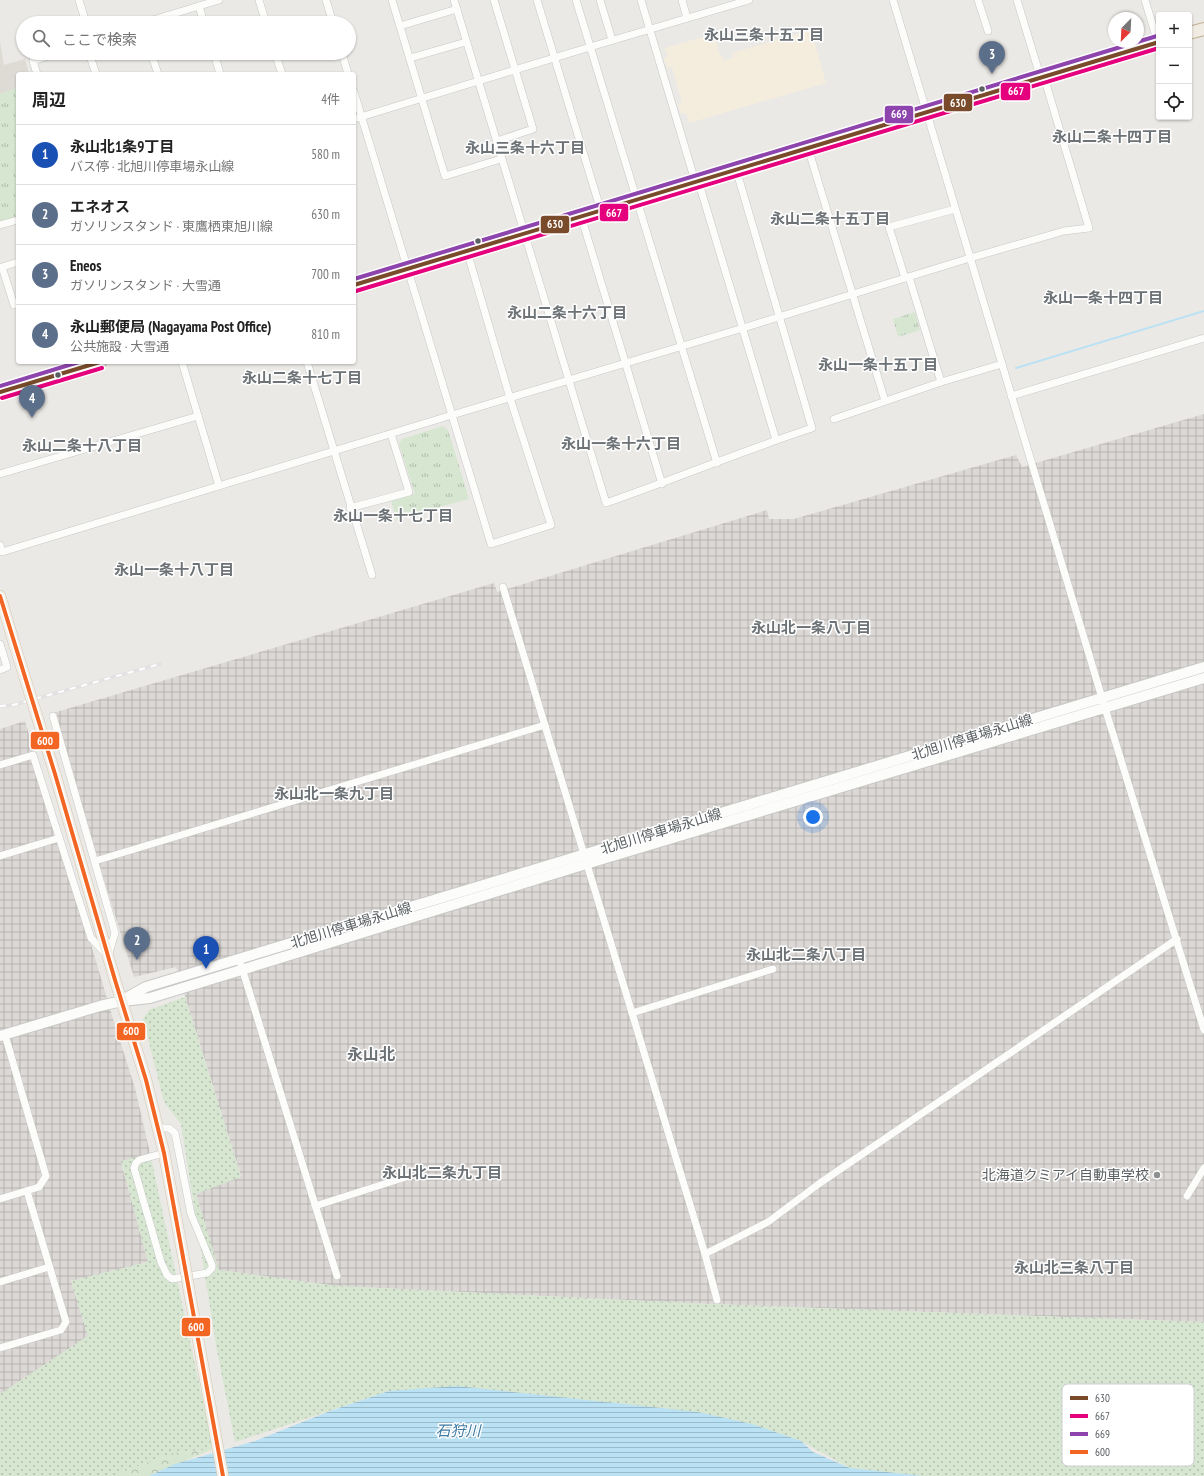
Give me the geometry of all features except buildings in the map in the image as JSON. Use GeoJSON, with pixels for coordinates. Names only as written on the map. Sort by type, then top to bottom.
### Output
{"type":"FeatureCollection","features":[{"type":"Feature","properties":{"kind":"highway"},"geometry":{"type":"LineString","coordinates":[[1192,32],[1204,29]]}},
{"type":"Feature","properties":{"kind":"highway"},"geometry":{"type":"LineString","coordinates":[[356,283],[1156,43]]}},
{"type":"Feature","properties":{"kind":"highway"},"geometry":{"type":"LineString","coordinates":[[0,392],[93,364]]}},
{"type":"Feature","properties":{"kind":"main road"},"geometry":{"type":"LineString","coordinates":[[0,596],[55,774],[108,957],[146,1080],[164,1153],[223,1476]]}},
{"type":"Feature","properties":{"kind":"main road","name":"北旭川停車場永山線"},"geometry":{"type":"LineString","coordinates":[[1104,703],[1204,667]]}},
{"type":"Feature","properties":{"kind":"main road","name":"北旭川停車場永山線"},"geometry":{"type":"LineString","coordinates":[[122,1001],[146,987],[239,958],[585,859],[1104,703],[1204,678]]}},
{"type":"Feature","properties":{"kind":"main road","name":"北旭川停車場永山線"},"geometry":{"type":"LineString","coordinates":[[2,1036],[122,1001],[150,998],[585,859]]}},
{"type":"Feature","properties":{"kind":"street"},"geometry":{"type":"LineString","coordinates":[[80,0],[84,16]]}},
{"type":"Feature","properties":{"kind":"street"},"geometry":{"type":"LineString","coordinates":[[166,16],[219,0]]}},
{"type":"Feature","properties":{"kind":"street"},"geometry":{"type":"LineString","coordinates":[[259,0],[264,16]]}},
{"type":"Feature","properties":{"kind":"street"},"geometry":{"type":"LineString","coordinates":[[326,0],[331,16]]}},
{"type":"Feature","properties":{"kind":"street"},"geometry":{"type":"LineString","coordinates":[[392,0],[445,176],[501,159]]}},
{"type":"Feature","properties":{"kind":"street"},"geometry":{"type":"LineString","coordinates":[[454,0],[606,503],[662,484],[776,440],[812,428],[778,317],[736,169]]}},
{"type":"Feature","properties":{"kind":"street"},"geometry":{"type":"LineString","coordinates":[[494,0],[533,129],[496,141]]}},
{"type":"Feature","properties":{"kind":"street"},"geometry":{"type":"LineString","coordinates":[[537,0],[601,211]]}},
{"type":"Feature","properties":{"kind":"street"},"geometry":{"type":"LineString","coordinates":[[576,0],[683,346],[717,463]]}},
{"type":"Feature","properties":{"kind":"street"},"geometry":{"type":"LineString","coordinates":[[600,0],[612,40]]}},
{"type":"Feature","properties":{"kind":"street"},"geometry":{"type":"LineString","coordinates":[[641,0],[743,328],[776,440]]}},
{"type":"Feature","properties":{"kind":"street"},"geometry":{"type":"LineString","coordinates":[[682,0],[688,18]]}},
{"type":"Feature","properties":{"kind":"street"},"geometry":{"type":"LineString","coordinates":[[358,117],[612,40],[650,30],[688,18],[723,3],[749,0]]}},
{"type":"Feature","properties":{"kind":"street"},"geometry":{"type":"LineString","coordinates":[[893,0],[954,208],[1204,1030]]}},
{"type":"Feature","properties":{"kind":"street"},"geometry":{"type":"LineString","coordinates":[[978,0],[988,31]]}},
{"type":"Feature","properties":{"kind":"street"},"geometry":{"type":"LineString","coordinates":[[0,545],[2,552],[970,258],[1064,231],[1088,228],[1043,78],[1017,0]]}},
{"type":"Feature","properties":{"kind":"street"},"geometry":{"type":"LineString","coordinates":[[1145,0],[1156,33]]}},
{"type":"Feature","properties":{"kind":"street"},"geometry":{"type":"LineString","coordinates":[[199,6],[202,16]]}},
{"type":"Feature","properties":{"kind":"street"},"geometry":{"type":"LineString","coordinates":[[400,26],[456,9]]}},
{"type":"Feature","properties":{"kind":"street"},"geometry":{"type":"LineString","coordinates":[[410,58],[466,42]]}},
{"type":"Feature","properties":{"kind":"street"},"geometry":{"type":"LineString","coordinates":[[33,60],[36,72]]}},
{"type":"Feature","properties":{"kind":"street"},"geometry":{"type":"LineString","coordinates":[[91,60],[95,72]]}},
{"type":"Feature","properties":{"kind":"street"},"geometry":{"type":"LineString","coordinates":[[153,60],[157,72]]}},
{"type":"Feature","properties":{"kind":"street"},"geometry":{"type":"LineString","coordinates":[[216,60],[219,72]]}},
{"type":"Feature","properties":{"kind":"street"},"geometry":{"type":"LineString","coordinates":[[277,60],[281,72]]}},
{"type":"Feature","properties":{"kind":"street"},"geometry":{"type":"LineString","coordinates":[[344,60],[347,72]]}},
{"type":"Feature","properties":{"kind":"street"},"geometry":{"type":"LineString","coordinates":[[356,104],[358,117],[407,268],[491,544],[551,525],[510,398],[467,251]]}},
{"type":"Feature","properties":{"kind":"street"},"geometry":{"type":"LineString","coordinates":[[808,148],[885,401]]}},
{"type":"Feature","properties":{"kind":"street"},"geometry":{"type":"LineString","coordinates":[[941,382],[889,227],[954,208]]}},
{"type":"Feature","properties":{"kind":"street"},"geometry":{"type":"LineString","coordinates":[[581,216],[662,484]]}},
{"type":"Feature","properties":{"kind":"street"},"geometry":{"type":"LineString","coordinates":[[0,225],[16,221]]}},
{"type":"Feature","properties":{"kind":"street"},"geometry":{"type":"LineString","coordinates":[[16,263],[2,267],[14,306],[16,305]]}},
{"type":"Feature","properties":{"kind":"street"},"geometry":{"type":"LineString","coordinates":[[1011,396],[1204,338]]}},
{"type":"Feature","properties":{"kind":"street"},"geometry":{"type":"LineString","coordinates":[[183,364],[219,486]]}},
{"type":"Feature","properties":{"kind":"street"},"geometry":{"type":"LineString","coordinates":[[308,364],[350,508],[372,575]]}},
{"type":"Feature","properties":{"kind":"street"},"geometry":{"type":"LineString","coordinates":[[834,419],[941,382],[1002,364]]}},
{"type":"Feature","properties":{"kind":"street"},"geometry":{"type":"LineString","coordinates":[[0,474],[198,416]]}},
{"type":"Feature","properties":{"kind":"street"},"geometry":{"type":"LineString","coordinates":[[350,508],[409,492],[391,434]]}},
{"type":"Feature","properties":{"kind":"street"},"geometry":{"type":"LineString","coordinates":[[502,587],[545,724],[717,1300]]}},
{"type":"Feature","properties":{"kind":"street"},"geometry":{"type":"LineString","coordinates":[[0,644],[7,668],[0,670]]}},
{"type":"Feature","properties":{"kind":"street"},"geometry":{"type":"LineString","coordinates":[[53,716],[115,933],[108,957]]}},
{"type":"Feature","properties":{"kind":"street"},"geometry":{"type":"LineString","coordinates":[[95,861],[545,724]]}},
{"type":"Feature","properties":{"kind":"street"},"geometry":{"type":"LineString","coordinates":[[0,765],[33,755],[58,838],[91,938],[108,957]]}},
{"type":"Feature","properties":{"kind":"street"},"geometry":{"type":"LineString","coordinates":[[0,856],[58,838]]}},
{"type":"Feature","properties":{"kind":"street"},"geometry":{"type":"LineString","coordinates":[[704,1254],[768,1222],[820,1183],[1177,939]]}},
{"type":"Feature","properties":{"kind":"street"},"geometry":{"type":"LineString","coordinates":[[239,958],[337,1276]]}},
{"type":"Feature","properties":{"kind":"street"},"geometry":{"type":"LineString","coordinates":[[632,1013],[773,969]]}},
{"type":"Feature","properties":{"kind":"street"},"geometry":{"type":"LineString","coordinates":[[0,1199],[39,1187],[46,1176],[2,1036]]}},
{"type":"Feature","properties":{"kind":"street"},"geometry":{"type":"LineString","coordinates":[[157,1128],[169,1128],[175,1132],[191,1214],[212,1265],[208,1273],[172,1279],[167,1275],[161,1262],[134,1168],[139,1160],[164,1153]]}},
{"type":"Feature","properties":{"kind":"street"},"geometry":{"type":"LineString","coordinates":[[1188,1196],[1204,1168]]}},
{"type":"Feature","properties":{"kind":"street"},"geometry":{"type":"LineString","coordinates":[[315,1206],[406,1177]]}},
{"type":"Feature","properties":{"kind":"street"},"geometry":{"type":"LineString","coordinates":[[0,1348],[61,1330],[66,1322],[27,1191]]}},
{"type":"Feature","properties":{"kind":"street"},"geometry":{"type":"LineString","coordinates":[[0,1282],[49,1267]]}},
{"type":"Feature","properties":{"kind":"shaded area"},"geometry":{"type":"Polygon","coordinates":[[[811,30],[826,83],[689,123],[686,113],[681,114],[678,105],[682,103],[672,67],[667,68],[664,58],[668,57],[665,48],[714,34],[720,56],[722,56],[724,61],[733,58],[732,53],[811,30]]]}},
{"type":"Feature","properties":{"kind":"shaded area"},"geometry":{"type":"Polygon","coordinates":[[[0,42],[4,65],[25,60],[28,72],[16,72],[16,89],[0,94],[0,42]]]}},
{"type":"Feature","properties":{"kind":"shaded area"},"geometry":{"type":"Polygon","coordinates":[[[1204,414],[1204,1322],[710,1304],[337,1286],[218,1270],[196,1193],[241,1176],[176,967],[134,977],[53,713],[494,583],[497,592],[767,510],[769,519],[794,519],[1016,455],[1022,467],[1204,414]]]}},
{"type":"Feature","properties":{"kind":"shaded area"},"geometry":{"type":"Polygon","coordinates":[[[25,721],[135,1088],[150,1153],[121,1162],[148,1262],[71,1281],[88,1336],[0,1394],[0,729],[25,721]]]}},
{"type":"Feature","properties":{"kind":"green space"},"geometry":{"type":"Polygon","coordinates":[[[16,89],[16,217],[0,222],[0,94],[16,89]]]}},
{"type":"Feature","properties":{"kind":"green space"},"geometry":{"type":"Polygon","coordinates":[[[915,312],[920,330],[898,337],[893,319],[915,312]]]}},
{"type":"Feature","properties":{"kind":"green space"},"geometry":{"type":"Polygon","coordinates":[[[443,426],[448,430],[469,499],[396,519],[391,500],[415,494],[399,444],[402,439],[443,426]]]}},
{"type":"Feature","properties":{"kind":"green space"},"geometry":{"type":"Polygon","coordinates":[[[185,997],[241,1177],[196,1194],[219,1270],[337,1286],[710,1304],[1204,1322],[1204,1476],[920,1476],[850,1468],[801,1441],[389,1391],[235,1442],[217,1351],[181,1124],[164,1102],[143,1019],[149,1010],[185,997]]]}},
{"type":"Feature","properties":{"kind":"green space"},"geometry":{"type":"Polygon","coordinates":[[[150,1153],[213,1449],[173,1453],[112,1476],[0,1476],[0,1394],[88,1336],[71,1281],[148,1262],[121,1161],[150,1153]]]}},
{"type":"Feature","properties":{"kind":"green space"},"geometry":{"type":"Polygon","coordinates":[[[213,1449],[149,1476],[112,1476],[173,1453],[213,1449]]]}},
{"type":"Feature","properties":{"kind":"water","name":"石狩川"},"geometry":{"type":"Polygon","coordinates":[[[457,1386],[698,1412],[752,1424],[801,1441],[813,1452],[850,1468],[923,1476],[149,1476],[175,1464],[255,1441],[330,1411],[389,1391],[457,1386]]]}},
{"type":"Feature","properties":{"kind":"waterway"},"geometry":{"type":"LineString","coordinates":[[1016,368],[1204,311]]}},
{"type":"Feature","properties":{"kind":"railway"},"geometry":{"type":"LineString","coordinates":[[0,706],[13,705],[160,664]]}},
{"type":"Feature","properties":{"kind":"transit line","name":"669"},"geometry":{"type":"LineString","coordinates":[[356,278],[1156,36]]}},
{"type":"Feature","properties":{"kind":"transit line","name":"630"},"geometry":{"type":"LineString","coordinates":[[356,284],[1156,43]]}},
{"type":"Feature","properties":{"kind":"transit line","name":"667"},"geometry":{"type":"LineString","coordinates":[[356,291],[1156,49]]}},
{"type":"Feature","properties":{"kind":"transit line","name":"669"},"geometry":{"type":"LineString","coordinates":[[0,386],[72,364]]}},
{"type":"Feature","properties":{"kind":"transit line","name":"630"},"geometry":{"type":"LineString","coordinates":[[0,392],[93,364]]}},
{"type":"Feature","properties":{"kind":"transit line","name":"667"},"geometry":{"type":"LineString","coordinates":[[2,398],[102,368]]}},
{"type":"Feature","properties":{"kind":"transit line","name":"600"},"geometry":{"type":"LineString","coordinates":[[0,596],[55,774],[115,980],[146,1080],[164,1153],[223,1476]]}},
{"type":"Feature","properties":{"kind":"place","name":"Eneos"},"geometry":{"type":"Point","coordinates":[992,74]}},
{"type":"Feature","properties":{"kind":"place","name":"永山郵便局 (Nagayama Post Office)"},"geometry":{"type":"Point","coordinates":[32,418]}},
{"type":"Feature","properties":{"kind":"place","name":"エネオス"},"geometry":{"type":"Point","coordinates":[137,960]}},
{"type":"Feature","properties":{"kind":"place","name":"永山北1条9丁目"},"geometry":{"type":"Point","coordinates":[206,969]}},
{"type":"Feature","properties":{"kind":"place","name":"北海道クミアイ自動車学校"},"geometry":{"type":"Point","coordinates":[1157,1175]}},
{"type":"Feature","properties":{"kind":"district","name":"永山三条十五丁目"},"geometry":{"type":"Point","coordinates":[764,35]}},
{"type":"Feature","properties":{"kind":"district","name":"永山二条十四丁目"},"geometry":{"type":"Point","coordinates":[1112,137]}},
{"type":"Feature","properties":{"kind":"district","name":"永山三条十六丁目"},"geometry":{"type":"Point","coordinates":[525,148]}},
{"type":"Feature","properties":{"kind":"district","name":"永山二条十五丁目"},"geometry":{"type":"Point","coordinates":[830,219]}},
{"type":"Feature","properties":{"kind":"district","name":"永山一条十四丁目"},"geometry":{"type":"Point","coordinates":[1103,298]}},
{"type":"Feature","properties":{"kind":"district","name":"永山二条十六丁目"},"geometry":{"type":"Point","coordinates":[567,313]}},
{"type":"Feature","properties":{"kind":"district","name":"永山一条十五丁目"},"geometry":{"type":"Point","coordinates":[878,365]}},
{"type":"Feature","properties":{"kind":"district","name":"永山二条十七丁目"},"geometry":{"type":"Point","coordinates":[302,378]}},
{"type":"Feature","properties":{"kind":"district","name":"永山一条十六丁目"},"geometry":{"type":"Point","coordinates":[621,444]}},
{"type":"Feature","properties":{"kind":"district","name":"永山二条十八丁目"},"geometry":{"type":"Point","coordinates":[82,446]}},
{"type":"Feature","properties":{"kind":"district","name":"永山一条十七丁目"},"geometry":{"type":"Point","coordinates":[393,516]}},
{"type":"Feature","properties":{"kind":"district","name":"永山一条十八丁目"},"geometry":{"type":"Point","coordinates":[174,570]}},
{"type":"Feature","properties":{"kind":"district","name":"永山北一条八丁目"},"geometry":{"type":"Point","coordinates":[811,628]}},
{"type":"Feature","properties":{"kind":"district","name":"永山北一条九丁目"},"geometry":{"type":"Point","coordinates":[334,794]}},
{"type":"Feature","properties":{"kind":"district","name":"永山北二条八丁目"},"geometry":{"type":"Point","coordinates":[806,955]}},
{"type":"Feature","properties":{"kind":"district","name":"永山北"},"geometry":{"type":"Point","coordinates":[371,1054]}},
{"type":"Feature","properties":{"kind":"district","name":"永山北二条九丁目"},"geometry":{"type":"Point","coordinates":[442,1173]}},
{"type":"Feature","properties":{"kind":"district","name":"永山北三条八丁目"},"geometry":{"type":"Point","coordinates":[1074,1268]}}]}
